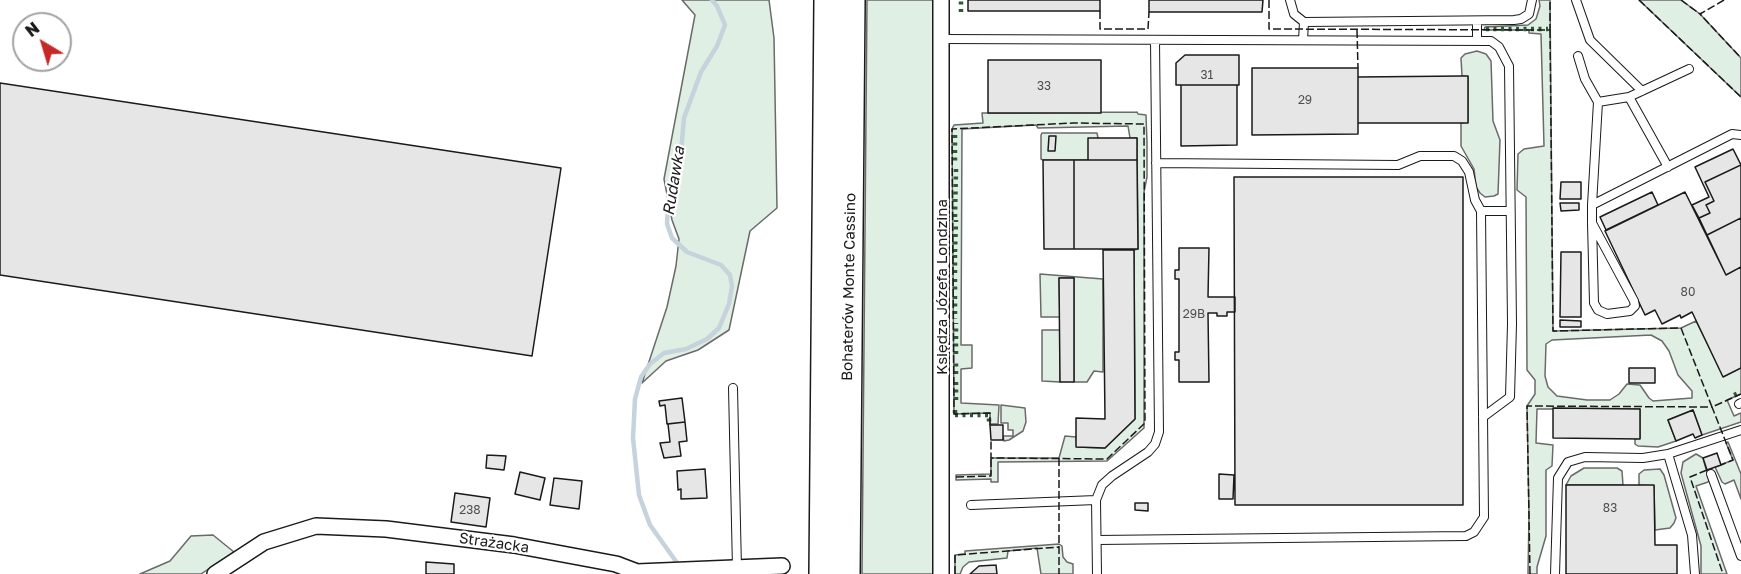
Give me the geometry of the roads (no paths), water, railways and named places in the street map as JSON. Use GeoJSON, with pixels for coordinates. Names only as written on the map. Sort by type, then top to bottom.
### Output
{"type":"FeatureCollection","features":[{"type":"Feature","properties":{"kind":"highway","name":"Bohaterów Monte Cassino"},"geometry":{"type":"LineString","coordinates":[[823,574],[828,0]]}},
{"type":"Feature","properties":{"kind":"highway","name":"Bohaterów Monte Cassino"},"geometry":{"type":"LineString","coordinates":[[846,574],[851,0]]}},
{"type":"Feature","properties":{"kind":"street","name":"Księdza Józefa Londzina"},"geometry":{"type":"LineString","coordinates":[[941,0],[941,574]]}},
{"type":"Feature","properties":{"kind":"street","name":"Strażacka"},"geometry":{"type":"LineString","coordinates":[[215,574],[264,542],[316,526],[386,530],[514,545],[616,564],[637,573],[782,566]]}},
{"type":"Feature","properties":{"kind":"lane"},"geometry":{"type":"LineString","coordinates":[[1290,0],[1294,14],[1304,22],[1521,20],[1529,14],[1532,0]]}},
{"type":"Feature","properties":{"kind":"lane"},"geometry":{"type":"LineString","coordinates":[[1576,0],[1590,40],[1642,91]]}},
{"type":"Feature","properties":{"kind":"lane"},"geometry":{"type":"LineString","coordinates":[[1477,21],[1477,41]]}},
{"type":"Feature","properties":{"kind":"lane"},"geometry":{"type":"LineString","coordinates":[[1303,40],[1304,22]]}},
{"type":"Feature","properties":{"kind":"lane"},"geometry":{"type":"LineString","coordinates":[[941,39],[1491,41],[1499,47],[1509,66],[1512,324],[1510,397],[1483,417]]}},
{"type":"Feature","properties":{"kind":"lane"},"geometry":{"type":"LineString","coordinates":[[1097,574],[1096,500],[1102,486],[1112,476],[1148,452],[1155,444],[1159,432],[1155,40]]}},
{"type":"Feature","properties":{"kind":"lane"},"geometry":{"type":"LineString","coordinates":[[1578,56],[1585,79],[1598,102],[1592,205],[1592,223],[1594,303],[1598,310],[1607,315],[1630,311],[1635,306],[1634,301],[1592,223]]}},
{"type":"Feature","properties":{"kind":"lane"},"geometry":{"type":"LineString","coordinates":[[1598,102],[1629,97],[1689,69]]}},
{"type":"Feature","properties":{"kind":"lane"},"geometry":{"type":"LineString","coordinates":[[1629,97],[1668,166]]}},
{"type":"Feature","properties":{"kind":"lane"},"geometry":{"type":"LineString","coordinates":[[1592,205],[1732,134],[1741,135]]}},
{"type":"Feature","properties":{"kind":"lane"},"geometry":{"type":"LineString","coordinates":[[1096,540],[1466,536],[1474,532],[1484,517],[1480,211],[1475,200],[1469,172],[1462,161],[1454,156],[1420,156],[1398,165],[1156,162]]}},
{"type":"Feature","properties":{"kind":"lane"},"geometry":{"type":"LineString","coordinates":[[1480,211],[1509,211]]}},
{"type":"Feature","properties":{"kind":"lane"},"geometry":{"type":"LineString","coordinates":[[733,388],[737,569]]}},
{"type":"Feature","properties":{"kind":"lane"},"geometry":{"type":"LineString","coordinates":[[1555,574],[1558,478],[1568,462],[1585,457],[1643,458],[1668,454],[1741,430]]}},
{"type":"Feature","properties":{"kind":"lane"},"geometry":{"type":"LineString","coordinates":[[1668,454],[1692,535],[1695,574]]}},
{"type":"Feature","properties":{"kind":"lane"},"geometry":{"type":"LineString","coordinates":[[1711,474],[1741,556]]}},
{"type":"Feature","properties":{"kind":"lane"},"geometry":{"type":"LineString","coordinates":[[971,505],[1096,500]]}},
{"type":"Feature","properties":{"kind":"waterway","name":"Rudawka"},"geometry":{"type":"LineString","coordinates":[[680,567],[650,525],[639,495],[633,438],[635,399],[641,377],[650,364],[664,353],[686,349],[707,339],[719,328],[729,304],[732,286],[730,275],[721,265],[687,252],[672,238],[667,224],[668,206],[680,164],[684,118],[701,72],[717,46],[725,25],[712,0]]}}]}
